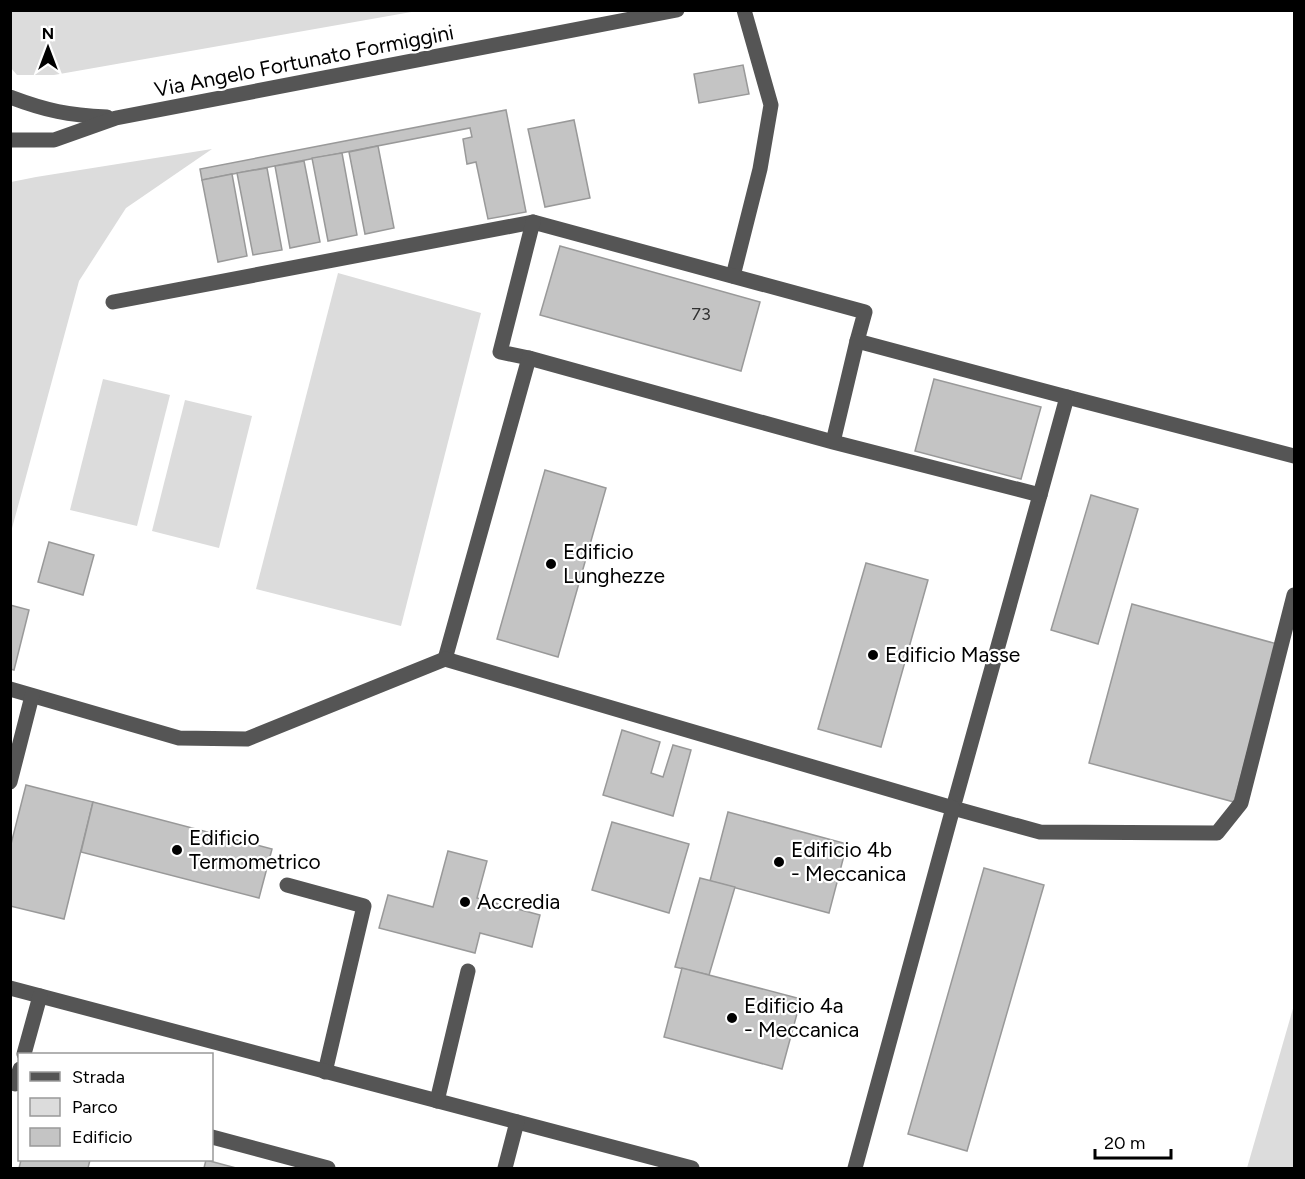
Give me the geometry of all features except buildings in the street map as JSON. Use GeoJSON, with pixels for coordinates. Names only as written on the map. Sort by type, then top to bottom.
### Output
{"type":"FeatureCollection","features":[{"type":"Feature","properties":{"kind":"street","name":"Via Angelo Fortunato Formiggini"},"geometry":{"type":"LineString","coordinates":[[10,140],[54,140],[116,118],[677,10]]}},
{"type":"Feature","properties":{"kind":"street"},"geometry":{"type":"LineString","coordinates":[[733,276],[760,169],[771,105],[744,10]]}},
{"type":"Feature","properties":{"kind":"street","name":"Via Angelo Fortunato Formiggini"},"geometry":{"type":"LineString","coordinates":[[10,97],[40,109],[68,115],[116,118]]}},
{"type":"Feature","properties":{"kind":"street"},"geometry":{"type":"LineString","coordinates":[[533,222],[500,352],[832,442],[1040,495]]}},
{"type":"Feature","properties":{"kind":"street"},"geometry":{"type":"LineString","coordinates":[[114,302],[533,222],[865,312],[832,442]]}},
{"type":"Feature","properties":{"kind":"street"},"geometry":{"type":"LineString","coordinates":[[857,341],[1294,456]]}},
{"type":"Feature","properties":{"kind":"street"},"geometry":{"type":"LineString","coordinates":[[445,659],[529,358]]}},
{"type":"Feature","properties":{"kind":"street"},"geometry":{"type":"LineString","coordinates":[[855,1168],[1067,397]]}},
{"type":"Feature","properties":{"kind":"street"},"geometry":{"type":"LineString","coordinates":[[10,689],[179,738],[247,738],[445,659],[1040,832],[1217,833],[1241,803],[1294,595]]}},
{"type":"Feature","properties":{"kind":"street"},"geometry":{"type":"LineString","coordinates":[[10,782],[32,696]]}},
{"type":"Feature","properties":{"kind":"street"},"geometry":{"type":"LineString","coordinates":[[287,885],[364,906],[325,1071]]}},
{"type":"Feature","properties":{"kind":"street"},"geometry":{"type":"LineString","coordinates":[[437,1101],[468,971]]}},
{"type":"Feature","properties":{"kind":"street"},"geometry":{"type":"LineString","coordinates":[[10,988],[692,1168]]}},
{"type":"Feature","properties":{"kind":"street"},"geometry":{"type":"LineString","coordinates":[[24,1053],[40,996]]}},
{"type":"Feature","properties":{"kind":"street"},"geometry":{"type":"LineString","coordinates":[[505,1168],[517,1122]]}},
{"type":"Feature","properties":{"kind":"street"},"geometry":{"type":"LineString","coordinates":[[213,1137],[328,1168]]}},
{"type":"Feature","properties":{"kind":"green space"},"geometry":{"type":"Polygon","coordinates":[[[11,10],[417,11],[54,75],[17,75],[11,68],[11,10]]]}},
{"type":"Feature","properties":{"kind":"green space"},"geometry":{"type":"Polygon","coordinates":[[[212,149],[126,208],[79,281],[11,532],[11,182],[212,149]]]}},
{"type":"Feature","properties":{"kind":"green space"},"geometry":{"type":"Polygon","coordinates":[[[338,273],[481,313],[401,626],[256,589],[338,273]]]}},
{"type":"Feature","properties":{"kind":"green space"},"geometry":{"type":"Polygon","coordinates":[[[103,379],[170,395],[137,526],[70,510],[103,379]]]}},
{"type":"Feature","properties":{"kind":"green space"},"geometry":{"type":"Polygon","coordinates":[[[185,400],[252,416],[219,548],[152,531],[185,400]]]}},
{"type":"Feature","properties":{"kind":"green space"},"geometry":{"type":"Polygon","coordinates":[[[1294,1005],[1294,1168],[1247,1168],[1294,1005]]]}},
{"type":"Feature","properties":{"kind":"place","name":"Edificio Lunghezze"},"geometry":{"type":"Point","coordinates":[551,564]}},
{"type":"Feature","properties":{"kind":"place","name":"Edificio Masse"},"geometry":{"type":"Point","coordinates":[873,655]}},
{"type":"Feature","properties":{"kind":"place","name":"Edificio Termometrico"},"geometry":{"type":"Point","coordinates":[177,850]}},
{"type":"Feature","properties":{"kind":"place","name":"Edificio 4b - Meccanica"},"geometry":{"type":"Point","coordinates":[779,862]}},
{"type":"Feature","properties":{"kind":"place","name":"Accredia"},"geometry":{"type":"Point","coordinates":[465,902]}},
{"type":"Feature","properties":{"kind":"place","name":"Edificio 4a - Meccanica"},"geometry":{"type":"Point","coordinates":[732,1018]}}]}
